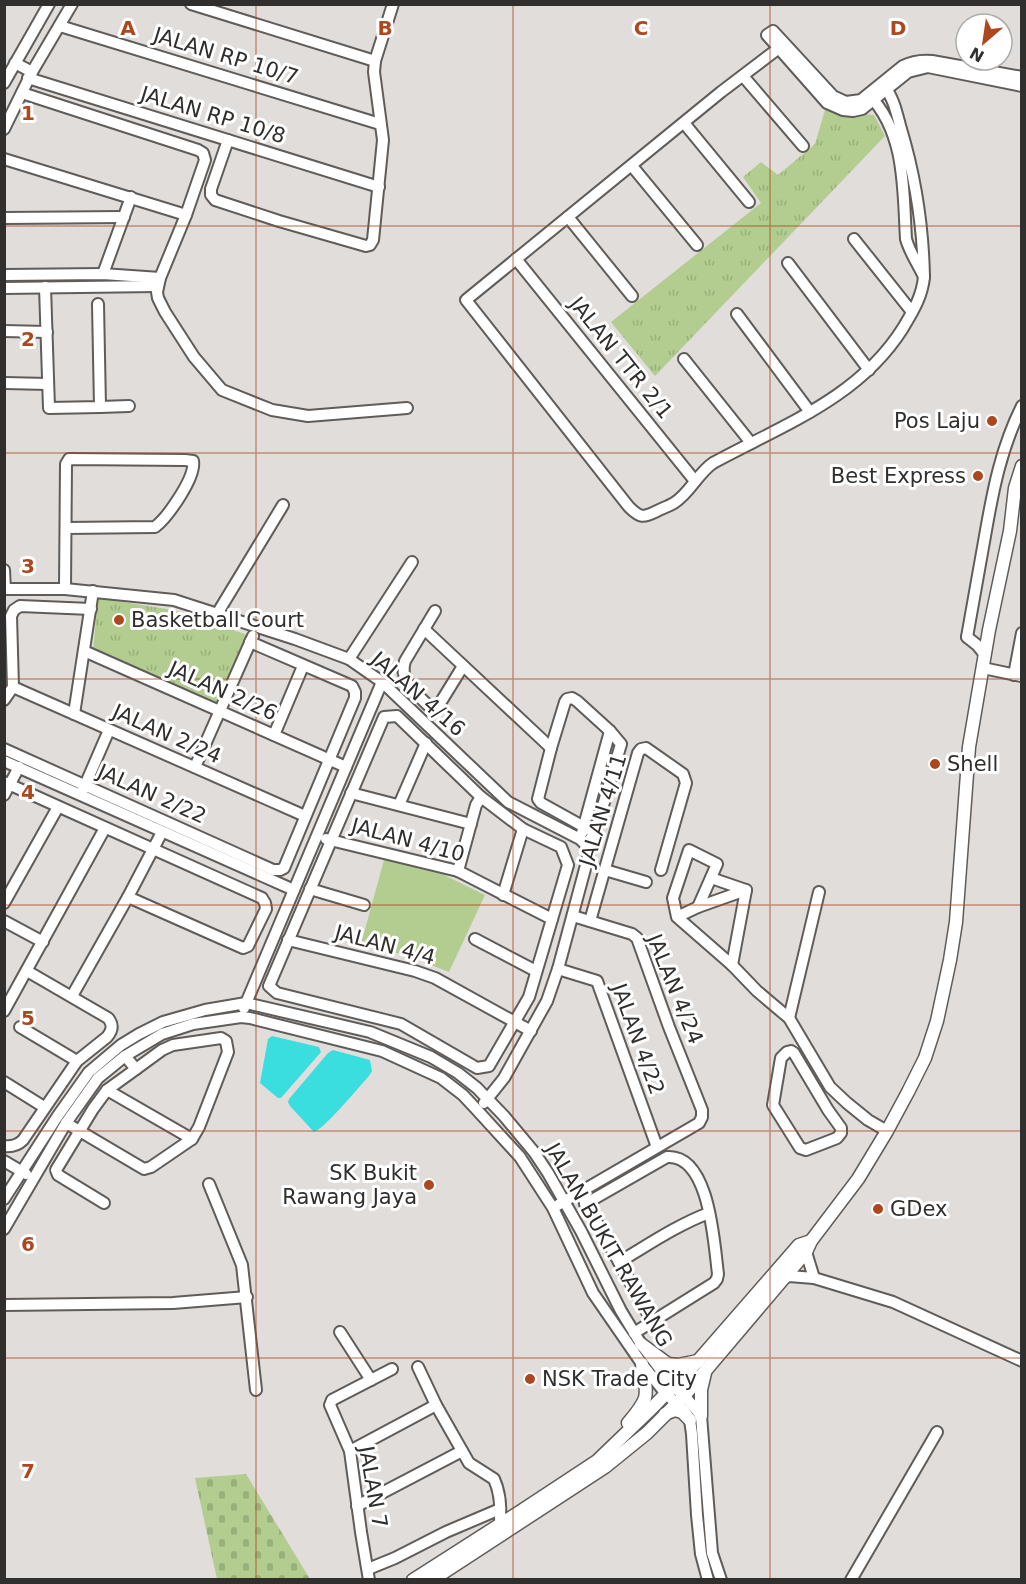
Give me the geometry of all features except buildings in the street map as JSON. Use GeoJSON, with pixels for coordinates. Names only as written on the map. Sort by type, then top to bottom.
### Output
{"type":"FeatureCollection","features":[{"type":"Feature","properties":{"kind":"main road"},"geometry":{"type":"LineString","coordinates":[[413,1580],[597,1461],[670,1390],[703,1364],[784,1278],[858,1179],[887,1131],[925,1058],[938,1021],[956,922],[969,747],[1008,540],[1015,488],[1022,466]]}},
{"type":"Feature","properties":{"kind":"main road"},"geometry":{"type":"LineString","coordinates":[[432,1580],[605,1467],[647,1433],[680,1400],[703,1364],[799,1245],[808,1246]]}},
{"type":"Feature","properties":{"kind":"main road"},"geometry":{"type":"LineString","coordinates":[[641,1344],[668,1364],[703,1364]]}},
{"type":"Feature","properties":{"kind":"main road"},"geometry":{"type":"LineString","coordinates":[[597,1461],[628,1424],[645,1399],[646,1387],[642,1364]]}},
{"type":"Feature","properties":{"kind":"main road"},"geometry":{"type":"LineString","coordinates":[[663,1416],[675,1410],[695,1418],[703,1364]]}},
{"type":"Feature","properties":{"kind":"street"},"geometry":{"type":"LineString","coordinates":[[4,83],[49,4]]}},
{"type":"Feature","properties":{"kind":"street"},"geometry":{"type":"LineString","coordinates":[[4,129],[21,93],[72,4]]}},
{"type":"Feature","properties":{"kind":"street"},"geometry":{"type":"LineString","coordinates":[[191,4],[375,61]]}},
{"type":"Feature","properties":{"kind":"street"},"geometry":{"type":"LineString","coordinates":[[228,140],[211,189],[213,198],[218,202],[366,246],[370,245],[373,240],[383,140],[375,82],[375,61],[393,4]]}},
{"type":"Feature","properties":{"kind":"street","name":"JALAN RP 10/7"},"geometry":{"type":"LineString","coordinates":[[60,26],[380,124]]}},
{"type":"Feature","properties":{"kind":"street"},"geometry":{"type":"LineString","coordinates":[[872,98],[853,102],[839,100],[824,87],[773,31],[767,35],[827,103],[843,110],[862,109],[903,66],[920,60],[1022,76]]}},
{"type":"Feature","properties":{"kind":"street"},"geometry":{"type":"LineString","coordinates":[[778,48],[466,300],[636,514],[646,516],[674,503],[713,463],[841,394],[868,370],[899,334],[912,312],[922,293],[924,278],[924,256],[916,190],[899,139],[872,98]]}},
{"type":"Feature","properties":{"kind":"street","name":"JALAN RP 10/8"},"geometry":{"type":"LineString","coordinates":[[15,63],[33,74],[228,140],[379,187]]}},
{"type":"Feature","properties":{"kind":"street"},"geometry":{"type":"LineString","coordinates":[[885,86],[908,72],[927,67],[1022,86]]}},
{"type":"Feature","properties":{"kind":"street"},"geometry":{"type":"LineString","coordinates":[[742,76],[803,146]]}},
{"type":"Feature","properties":{"kind":"street"},"geometry":{"type":"LineString","coordinates":[[885,86],[892,100],[899,139],[906,239],[909,250],[924,278]]}},
{"type":"Feature","properties":{"kind":"street"},"geometry":{"type":"LineString","coordinates":[[21,93],[203,153],[205,160],[186,215],[158,282],[158,298],[194,357],[222,390],[272,410],[308,416],[407,408]]}},
{"type":"Feature","properties":{"kind":"street"},"geometry":{"type":"LineString","coordinates":[[684,123],[749,202]]}},
{"type":"Feature","properties":{"kind":"street"},"geometry":{"type":"LineString","coordinates":[[4,159],[186,215]]}},
{"type":"Feature","properties":{"kind":"street"},"geometry":{"type":"LineString","coordinates":[[633,166],[697,245]]}},
{"type":"Feature","properties":{"kind":"street"},"geometry":{"type":"LineString","coordinates":[[103,274],[130,197]]}},
{"type":"Feature","properties":{"kind":"street"},"geometry":{"type":"LineString","coordinates":[[904,214],[919,213]]}},
{"type":"Feature","properties":{"kind":"street"},"geometry":{"type":"LineString","coordinates":[[4,218],[124,217]]}},
{"type":"Feature","properties":{"kind":"street"},"geometry":{"type":"LineString","coordinates":[[568,217],[632,296]]}},
{"type":"Feature","properties":{"kind":"street"},"geometry":{"type":"LineString","coordinates":[[854,239],[912,312]]}},
{"type":"Feature","properties":{"kind":"street","name":"JALAN TTR 2/1"},"geometry":{"type":"LineString","coordinates":[[516,259],[695,481]]}},
{"type":"Feature","properties":{"kind":"street"},"geometry":{"type":"LineString","coordinates":[[788,263],[868,370]]}},
{"type":"Feature","properties":{"kind":"street"},"geometry":{"type":"LineString","coordinates":[[4,275],[103,274],[158,282]]}},
{"type":"Feature","properties":{"kind":"street"},"geometry":{"type":"LineString","coordinates":[[4,288],[158,282]]}},
{"type":"Feature","properties":{"kind":"street"},"geometry":{"type":"LineString","coordinates":[[45,287],[49,408],[129,406]]}},
{"type":"Feature","properties":{"kind":"street"},"geometry":{"type":"LineString","coordinates":[[98,304],[100,407]]}},
{"type":"Feature","properties":{"kind":"street"},"geometry":{"type":"LineString","coordinates":[[737,314],[810,412]]}},
{"type":"Feature","properties":{"kind":"street"},"geometry":{"type":"LineString","coordinates":[[4,331],[47,332]]}},
{"type":"Feature","properties":{"kind":"street"},"geometry":{"type":"LineString","coordinates":[[684,359],[751,443]]}},
{"type":"Feature","properties":{"kind":"street"},"geometry":{"type":"LineString","coordinates":[[5,383],[48,384]]}},
{"type":"Feature","properties":{"kind":"street"},"geometry":{"type":"LineString","coordinates":[[967,637],[995,479],[1022,406]]}},
{"type":"Feature","properties":{"kind":"street"},"geometry":{"type":"LineString","coordinates":[[65,589],[66,464],[70,459],[193,461],[191,476],[169,514],[155,527],[66,528]]}},
{"type":"Feature","properties":{"kind":"street"},"geometry":{"type":"LineString","coordinates":[[218,614],[283,506]]}},
{"type":"Feature","properties":{"kind":"street"},"geometry":{"type":"LineString","coordinates":[[349,659],[412,562]]}},
{"type":"Feature","properties":{"kind":"street"},"geometry":{"type":"LineString","coordinates":[[4,570],[5,590]]}},
{"type":"Feature","properties":{"kind":"street","name":"JALAN 4/16"},"geometry":{"type":"LineString","coordinates":[[5,590],[65,589],[174,600],[349,659],[382,682],[508,802],[583,842]]}},
{"type":"Feature","properties":{"kind":"street"},"geometry":{"type":"LineString","coordinates":[[74,714],[93,591]]}},
{"type":"Feature","properties":{"kind":"street"},"geometry":{"type":"LineString","coordinates":[[4,700],[13,687],[11,616],[14,610],[20,606],[91,609]]}},
{"type":"Feature","properties":{"kind":"street"},"geometry":{"type":"LineString","coordinates":[[435,610],[405,661],[403,668],[405,682],[430,707],[435,708],[463,666]]}},
{"type":"Feature","properties":{"kind":"street"},"geometry":{"type":"LineString","coordinates":[[195,767],[257,627]]}},
{"type":"Feature","properties":{"kind":"street"},"geometry":{"type":"LineString","coordinates":[[424,629],[551,748]]}},
{"type":"Feature","properties":{"kind":"street"},"geometry":{"type":"LineString","coordinates":[[967,637],[980,635],[990,630]]}},
{"type":"Feature","properties":{"kind":"street"},"geometry":{"type":"LineString","coordinates":[[967,637],[977,645],[984,662],[1018,676],[1022,633]]}},
{"type":"Feature","properties":{"kind":"street"},"geometry":{"type":"LineString","coordinates":[[250,642],[352,686],[355,692],[355,698],[305,816]]}},
{"type":"Feature","properties":{"kind":"street","name":"JALAN 2/26"},"geometry":{"type":"LineString","coordinates":[[84,651],[346,767]]}},
{"type":"Feature","properties":{"kind":"street"},"geometry":{"type":"LineString","coordinates":[[274,735],[303,666]]}},
{"type":"Feature","properties":{"kind":"street"},"geometry":{"type":"LineString","coordinates":[[241,1017],[382,682]]}},
{"type":"Feature","properties":{"kind":"street","name":"JALAN 2/24"},"geometry":{"type":"LineString","coordinates":[[13,687],[305,816]]}},
{"type":"Feature","properties":{"kind":"street"},"geometry":{"type":"LineString","coordinates":[[583,842],[595,833],[621,744],[610,731],[572,698],[565,702],[538,801],[595,833]]}},
{"type":"Feature","properties":{"kind":"street"},"geometry":{"type":"LineString","coordinates":[[397,716],[426,743],[479,794],[523,829],[561,847],[568,864],[528,997],[489,1066],[477,1068],[401,1024],[277,993],[269,986],[384,717],[397,716]]}},
{"type":"Feature","properties":{"kind":"street"},"geometry":{"type":"LineString","coordinates":[[83,790],[109,730]]}},
{"type":"Feature","properties":{"kind":"street"},"geometry":{"type":"LineString","coordinates":[[477,1110],[504,1077],[547,1001],[589,854],[583,842],[584,827],[610,731]]}},
{"type":"Feature","properties":{"kind":"street"},"geometry":{"type":"LineString","coordinates":[[399,805],[426,743]]}},
{"type":"Feature","properties":{"kind":"street","name":"JALAN 4/11"},"geometry":{"type":"LineString","coordinates":[[590,921],[638,753],[641,749],[646,748],[683,774],[686,783],[661,870]]}},
{"type":"Feature","properties":{"kind":"street","name":"JALAN 2/22"},"geometry":{"type":"LineString","coordinates":[[4,749],[83,790],[273,870],[284,868],[305,816]]}},
{"type":"Feature","properties":{"kind":"street"},"geometry":{"type":"LineString","coordinates":[[4,761],[83,790],[162,832],[294,890]]}},
{"type":"Feature","properties":{"kind":"street"},"geometry":{"type":"LineString","coordinates":[[19,767],[6,787],[58,807],[262,898],[266,909],[248,946],[243,948],[128,897]]}},
{"type":"Feature","properties":{"kind":"street"},"geometry":{"type":"LineString","coordinates":[[458,871],[479,794],[486,781]]}},
{"type":"Feature","properties":{"kind":"street"},"geometry":{"type":"LineString","coordinates":[[351,793],[471,824]]}},
{"type":"Feature","properties":{"kind":"street"},"geometry":{"type":"LineString","coordinates":[[4,903],[58,807]]}},
{"type":"Feature","properties":{"kind":"street"},"geometry":{"type":"LineString","coordinates":[[4,1011],[9,991],[27,971],[105,828]]}},
{"type":"Feature","properties":{"kind":"street"},"geometry":{"type":"LineString","coordinates":[[503,895],[523,829]]}},
{"type":"Feature","properties":{"kind":"street"},"geometry":{"type":"LineString","coordinates":[[72,996],[162,832]]}},
{"type":"Feature","properties":{"kind":"street","name":"JALAN 4/10"},"geometry":{"type":"LineString","coordinates":[[316,836],[458,871],[552,919]]}},
{"type":"Feature","properties":{"kind":"street"},"geometry":{"type":"LineString","coordinates":[[698,907],[717,864],[689,850],[673,898],[677,917],[789,1018],[830,1087],[861,1114],[887,1131]]}},
{"type":"Feature","properties":{"kind":"street"},"geometry":{"type":"LineString","coordinates":[[605,870],[646,882]]}},
{"type":"Feature","properties":{"kind":"street"},"geometry":{"type":"LineString","coordinates":[[711,878],[746,890]]}},
{"type":"Feature","properties":{"kind":"street"},"geometry":{"type":"LineString","coordinates":[[310,889],[363,904]]}},
{"type":"Feature","properties":{"kind":"street"},"geometry":{"type":"LineString","coordinates":[[677,917],[746,890]]}},
{"type":"Feature","properties":{"kind":"street"},"geometry":{"type":"LineString","coordinates":[[732,965],[746,890]]}},
{"type":"Feature","properties":{"kind":"street"},"geometry":{"type":"LineString","coordinates":[[789,1018],[819,892]]}},
{"type":"Feature","properties":{"kind":"street","name":"JALAN 4/24"},"geometry":{"type":"LineString","coordinates":[[573,916],[632,934],[638,938],[669,1027],[702,1110],[699,1123],[657,1147]]}},
{"type":"Feature","properties":{"kind":"street"},"geometry":{"type":"LineString","coordinates":[[4,921],[42,942]]}},
{"type":"Feature","properties":{"kind":"street"},"geometry":{"type":"LineString","coordinates":[[475,939],[537,970]]}},
{"type":"Feature","properties":{"kind":"street","name":"JALAN 4/4"},"geometry":{"type":"LineString","coordinates":[[288,940],[435,978],[531,1031]]}},
{"type":"Feature","properties":{"kind":"street","name":"JALAN 4/22"},"geometry":{"type":"LineString","coordinates":[[558,969],[597,981],[657,1147]]}},
{"type":"Feature","properties":{"kind":"street"},"geometry":{"type":"LineString","coordinates":[[4,1146],[10,1147],[23,1140],[77,1061],[107,1037],[112,1027],[108,1018],[27,971]]}},
{"type":"Feature","properties":{"kind":"street","name":"JALAN BUKIT RAWANG"},"geometry":{"type":"LineString","coordinates":[[4,1199],[80,1084],[98,1064],[122,1045],[163,1022],[205,1010],[246,1003],[370,1032],[431,1057],[463,1077],[488,1098],[534,1152],[565,1202],[634,1333],[670,1390]]}},
{"type":"Feature","properties":{"kind":"street","name":"JALAN BUKIT RAWANG"},"geometry":{"type":"LineString","coordinates":[[4,1229],[66,1123],[98,1078],[125,1056],[162,1034],[193,1024],[241,1017],[382,1051],[441,1078],[463,1095],[520,1157],[553,1208],[593,1293],[642,1364],[680,1400],[684,1410],[695,1418]]}},
{"type":"Feature","properties":{"kind":"street"},"geometry":{"type":"LineString","coordinates":[[20,1027],[77,1061]]}},
{"type":"Feature","properties":{"kind":"street"},"geometry":{"type":"LineString","coordinates":[[66,1123],[80,1131],[144,1169],[151,1167],[192,1139],[205,1114],[228,1052],[226,1041],[221,1038],[173,1045],[162,1050],[108,1090],[80,1131],[56,1168],[58,1176],[104,1203]]}},
{"type":"Feature","properties":{"kind":"street"},"geometry":{"type":"LineString","coordinates":[[787,1052],[794,1053],[819,1094],[840,1125],[841,1133],[837,1138],[804,1150],[800,1148],[773,1105],[781,1059],[787,1052]]}},
{"type":"Feature","properties":{"kind":"street"},"geometry":{"type":"LineString","coordinates":[[125,1056],[136,1068]]}},
{"type":"Feature","properties":{"kind":"street"},"geometry":{"type":"LineString","coordinates":[[4,1082],[44,1107]]}},
{"type":"Feature","properties":{"kind":"street"},"geometry":{"type":"LineString","coordinates":[[819,1094],[830,1087]]}},
{"type":"Feature","properties":{"kind":"street"},"geometry":{"type":"LineString","coordinates":[[108,1090],[192,1139]]}},
{"type":"Feature","properties":{"kind":"street"},"geometry":{"type":"LineString","coordinates":[[553,1208],[657,1147]]}},
{"type":"Feature","properties":{"kind":"street"},"geometry":{"type":"LineString","coordinates":[[585,1204],[667,1157],[674,1157],[690,1166],[702,1185],[709,1213],[717,1279],[634,1333]]}},
{"type":"Feature","properties":{"kind":"street"},"geometry":{"type":"LineString","coordinates":[[4,1161],[34,1179]]}},
{"type":"Feature","properties":{"kind":"street"},"geometry":{"type":"LineString","coordinates":[[209,1184],[242,1264],[256,1390]]}},
{"type":"Feature","properties":{"kind":"street"},"geometry":{"type":"LineString","coordinates":[[579,1193],[652,1321]]}},
{"type":"Feature","properties":{"kind":"street"},"geometry":{"type":"LineString","coordinates":[[619,1262],[661,1237],[709,1213]]}},
{"type":"Feature","properties":{"kind":"street"},"geometry":{"type":"LineString","coordinates":[[808,1246],[814,1278]]}},
{"type":"Feature","properties":{"kind":"street"},"geometry":{"type":"LineString","coordinates":[[598,1300],[604,1288],[602,1276]]}},
{"type":"Feature","properties":{"kind":"street"},"geometry":{"type":"LineString","coordinates":[[784,1278],[789,1276],[814,1278],[892,1302],[1022,1360]]}},
{"type":"Feature","properties":{"kind":"street"},"geometry":{"type":"LineString","coordinates":[[4,1305],[173,1303],[247,1297]]}},
{"type":"Feature","properties":{"kind":"street"},"geometry":{"type":"LineString","coordinates":[[340,1332],[370,1380]]}},
{"type":"Feature","properties":{"kind":"street"},"geometry":{"type":"LineString","coordinates":[[369,1574],[446,1532],[500,1514],[501,1502],[494,1479],[469,1463],[436,1405],[418,1367]]}},
{"type":"Feature","properties":{"kind":"street","name":"JALAN 7"},"geometry":{"type":"LineString","coordinates":[[369,1574],[350,1451],[330,1405],[332,1400],[392,1369]]}},
{"type":"Feature","properties":{"kind":"street"},"geometry":{"type":"LineString","coordinates":[[350,1451],[436,1405]]}},
{"type":"Feature","properties":{"kind":"street"},"geometry":{"type":"LineString","coordinates":[[695,1418],[692,1434],[704,1529],[721,1580]]}},
{"type":"Feature","properties":{"kind":"street"},"geometry":{"type":"LineString","coordinates":[[850,1580],[937,1432]]}},
{"type":"Feature","properties":{"kind":"street"},"geometry":{"type":"LineString","coordinates":[[357,1506],[462,1451]]}},
{"type":"Feature","properties":{"kind":"street"},"geometry":{"type":"LineString","coordinates":[[704,1529],[701,1554],[708,1580]]}},
{"type":"Feature","properties":{"kind":"green space"},"geometry":{"type":"Polygon","coordinates":[[[825,110],[874,115],[885,136],[655,376],[611,322],[761,203],[743,177],[761,162],[778,175],[815,144],[825,110]]]}},
{"type":"Feature","properties":{"kind":"green space"},"geometry":{"type":"Polygon","coordinates":[[[98,598],[173,610],[248,635],[221,703],[211,704],[93,650],[98,598]]]}},
{"type":"Feature","properties":{"kind":"green space","name":"Basketball Court"},"geometry":{"type":"Polygon","coordinates":[[[108,610],[133,613],[131,630],[105,626],[108,610]]]}},
{"type":"Feature","properties":{"kind":"green space"},"geometry":{"type":"Polygon","coordinates":[[[384,860],[444,875],[485,895],[449,972],[408,956],[361,944],[384,860]]]}},
{"type":"Feature","properties":{"kind":"green space"},"geometry":{"type":"Polygon","coordinates":[[[246,1474],[310,1579],[217,1579],[195,1478],[246,1474]]]}},
{"type":"Feature","properties":{"kind":"water"},"geometry":{"type":"Polygon","coordinates":[[[272,1036],[319,1047],[321,1052],[281,1098],[260,1083],[268,1039],[272,1036]]]}},
{"type":"Feature","properties":{"kind":"water"},"geometry":{"type":"Polygon","coordinates":[[[333,1050],[370,1060],[372,1071],[333,1116],[314,1132],[288,1102],[328,1053],[333,1050]]]}},
{"type":"Feature","properties":{"kind":"place","name":"Pos Laju"},"geometry":{"type":"Point","coordinates":[992,421]}},
{"type":"Feature","properties":{"kind":"place","name":"Best Express"},"geometry":{"type":"Point","coordinates":[978,476]}},
{"type":"Feature","properties":{"kind":"place","name":"Basketball Court"},"geometry":{"type":"Point","coordinates":[119,620]}},
{"type":"Feature","properties":{"kind":"place","name":"Shell"},"geometry":{"type":"Point","coordinates":[935,764]}},
{"type":"Feature","properties":{"kind":"place","name":"SK Bukit Rawang Jaya"},"geometry":{"type":"Point","coordinates":[429,1185]}},
{"type":"Feature","properties":{"kind":"place","name":"GDex"},"geometry":{"type":"Point","coordinates":[878,1209]}},
{"type":"Feature","properties":{"kind":"place","name":"NSK Trade City"},"geometry":{"type":"Point","coordinates":[530,1379]}}]}
